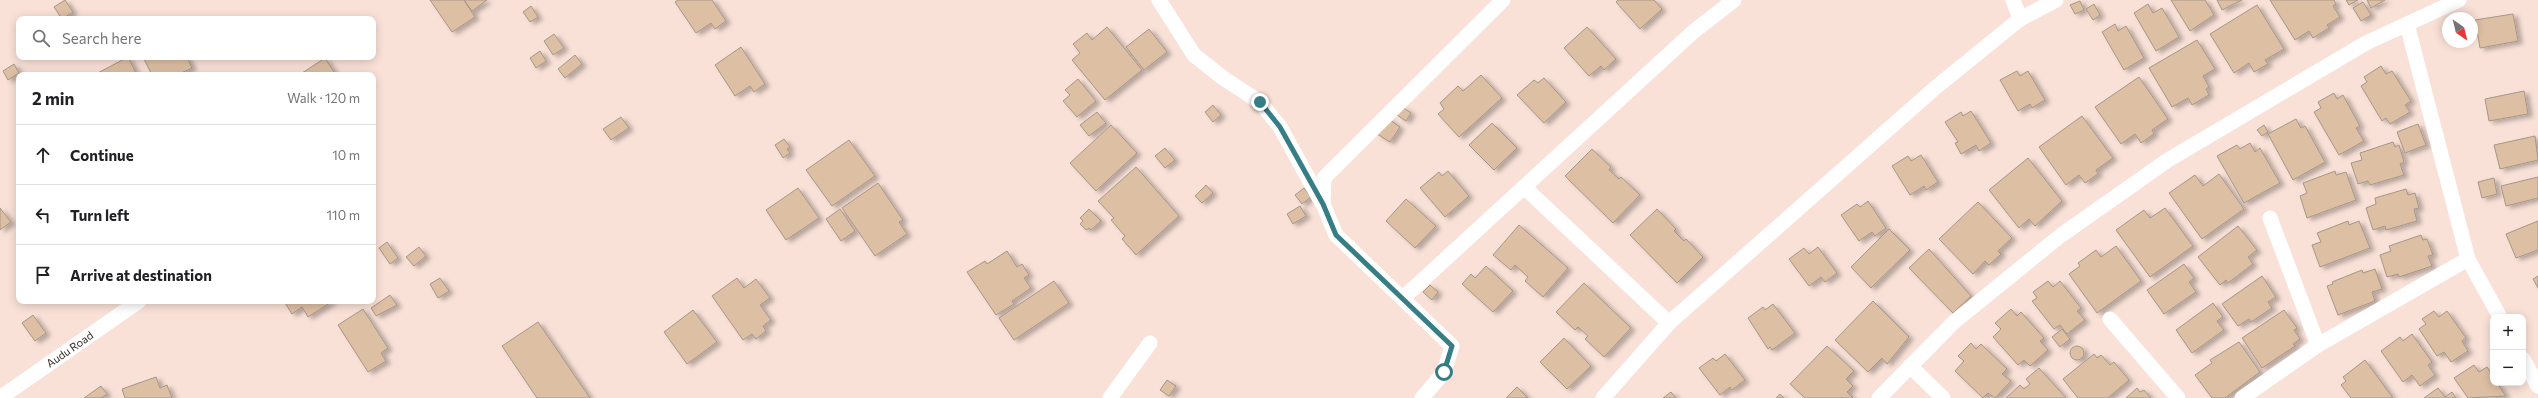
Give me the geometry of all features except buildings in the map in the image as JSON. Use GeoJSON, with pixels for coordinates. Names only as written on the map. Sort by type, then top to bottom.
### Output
{"type":"FeatureCollection","features":[{"type":"Feature","properties":{"kind":"street"},"geometry":{"type":"LineString","coordinates":[[1159,0],[1194,55],[1223,78],[1260,102],[1280,127],[1323,204],[1336,235],[1452,346],[1444,372],[1422,398]]}},
{"type":"Feature","properties":{"kind":"street"},"geometry":{"type":"LineString","coordinates":[[1323,204],[1324,178],[1503,0]]}},
{"type":"Feature","properties":{"kind":"street"},"geometry":{"type":"LineString","coordinates":[[1403,298],[1693,32],[1734,0]]}},
{"type":"Feature","properties":{"kind":"street"},"geometry":{"type":"LineString","coordinates":[[2013,0],[2020,19]]}},
{"type":"Feature","properties":{"kind":"street"},"geometry":{"type":"LineString","coordinates":[[1603,398],[1670,323],[1935,88],[2020,19],[2056,0]]}},
{"type":"Feature","properties":{"kind":"street"},"geometry":{"type":"LineString","coordinates":[[1879,398],[1954,322],[2060,236],[2168,160],[2366,43],[2459,0]]}},
{"type":"Feature","properties":{"kind":"street"},"geometry":{"type":"LineString","coordinates":[[2407,24],[2468,259],[2498,314]]}},
{"type":"Feature","properties":{"kind":"street"},"geometry":{"type":"LineString","coordinates":[[1524,187],[1670,323]]}},
{"type":"Feature","properties":{"kind":"street"},"geometry":{"type":"LineString","coordinates":[[2270,218],[2318,345]]}},
{"type":"Feature","properties":{"kind":"street"},"geometry":{"type":"LineString","coordinates":[[2242,398],[2318,345],[2468,259]]}},
{"type":"Feature","properties":{"kind":"street","name":"Audu Road"},"geometry":{"type":"LineString","coordinates":[[6,396],[135,304]]}},
{"type":"Feature","properties":{"kind":"street"},"geometry":{"type":"LineString","coordinates":[[2110,319],[2178,398]]}},
{"type":"Feature","properties":{"kind":"street"},"geometry":{"type":"LineString","coordinates":[[1110,398],[1150,343]]}},
{"type":"Feature","properties":{"kind":"street"},"geometry":{"type":"LineString","coordinates":[[2526,364],[2538,386]]}},
{"type":"Feature","properties":{"kind":"street"},"geometry":{"type":"LineString","coordinates":[[1910,366],[1943,398]]}},
{"type":"Feature","properties":{"kind":"route"},"geometry":{"type":"LineString","coordinates":[[1260,102],[1280,127],[1323,204],[1336,235],[1379,274],[1452,346],[1444,372]]}}]}
